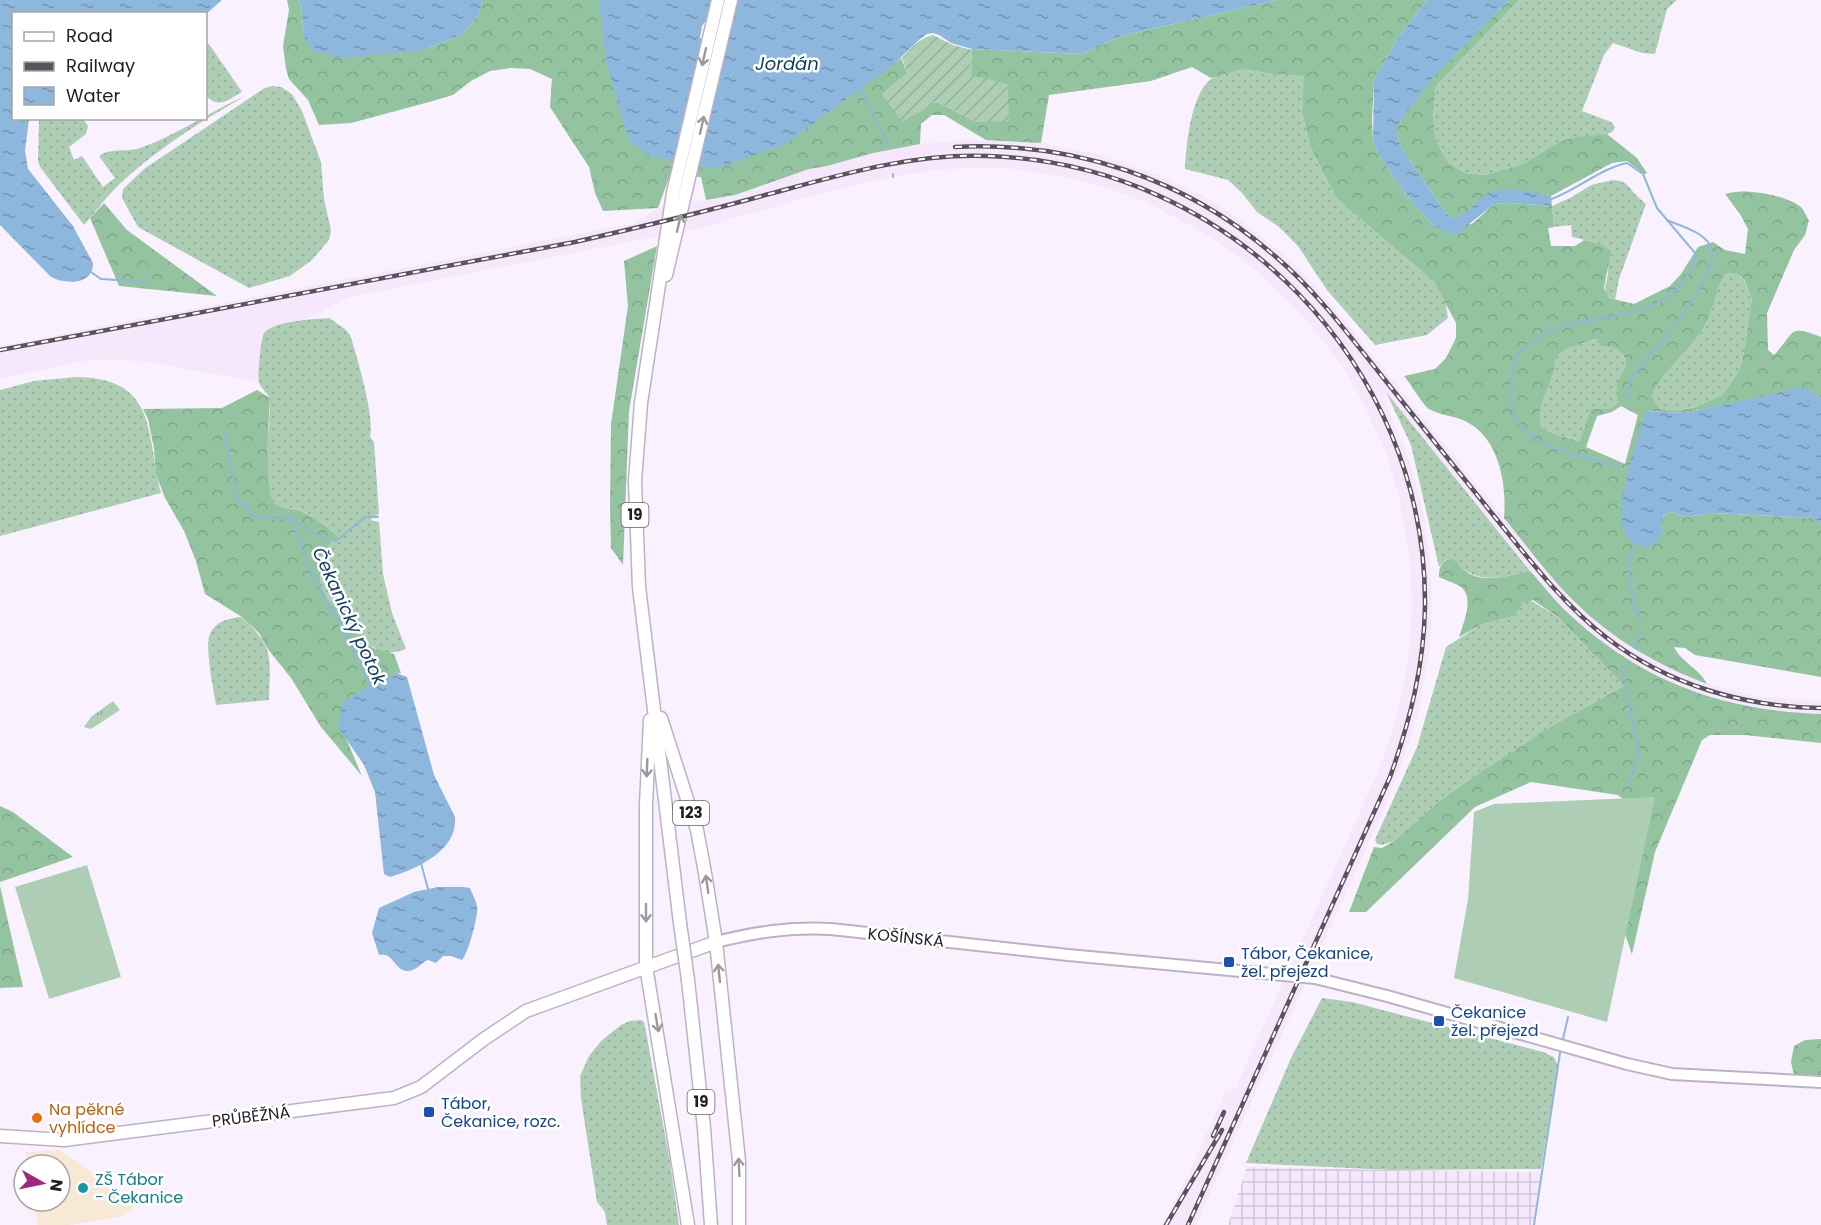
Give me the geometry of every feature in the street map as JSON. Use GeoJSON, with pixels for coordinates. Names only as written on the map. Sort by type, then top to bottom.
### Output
{"type":"FeatureCollection","features":[{"type":"Feature","properties":{"kind":"main road","name":"19"},"geometry":{"type":"LineString","coordinates":[[711,1225],[703,1117],[688,980],[639,587],[635,509],[638,428],[659,277],[676,179],[718,0]]}},
{"type":"Feature","properties":{"kind":"main road","name":"19"},"geometry":{"type":"LineString","coordinates":[[651,341],[731,0]]}},
{"type":"Feature","properties":{"kind":"main road","name":"123"},"geometry":{"type":"LineString","coordinates":[[652,688],[697,830],[716,942]]}},
{"type":"Feature","properties":{"kind":"main road"},"geometry":{"type":"LineString","coordinates":[[652,688],[646,769],[646,966],[688,1225]]}},
{"type":"Feature","properties":{"kind":"main road"},"geometry":{"type":"LineString","coordinates":[[716,942],[739,1161],[739,1225]]}},
{"type":"Feature","properties":{"kind":"main road","name":"KOŠÍNSKÁ"},"geometry":{"type":"LineString","coordinates":[[484,1039],[526,1011],[716,942]]}},
{"type":"Feature","properties":{"kind":"main road","name":"PRŮBĚŽNÁ"},"geometry":{"type":"LineString","coordinates":[[0,1136],[64,1140],[394,1098],[421,1087],[484,1039]]}},
{"type":"Feature","properties":{"kind":"street","name":"KOŠÍNSKÁ"},"geometry":{"type":"LineString","coordinates":[[716,942],[755,932],[795,928],[831,929],[1068,956],[1295,975],[1348,985],[1664,1072],[1821,1082]]}},
{"type":"Feature","properties":{"kind":"shaded area"},"geometry":{"type":"Polygon","coordinates":[[[965,140],[1011,140],[1041,143],[1102,155],[1158,174],[1207,198],[1231,213],[1282,253],[1309,279],[1352,329],[1540,563],[1592,618],[1612,634],[1655,661],[1707,684],[1756,696],[1821,701],[1821,714],[1775,712],[1728,703],[1703,696],[1649,673],[1605,645],[1565,610],[1530,571],[1386,393],[1383,395],[1413,471],[1423,512],[1430,559],[1432,603],[1430,646],[1419,710],[1386,805],[1196,1225],[1162,1225],[1188,1175],[1225,1092],[1235,1089],[1378,772],[1404,685],[1410,644],[1412,603],[1410,561],[1399,498],[1388,458],[1363,402],[1342,366],[1302,314],[1259,273],[1223,245],[1148,203],[1072,178],[1006,168],[945,169],[903,175],[834,190],[696,229],[350,297],[306,319],[269,328],[262,336],[258,382],[142,361],[89,360],[0,379],[0,346],[635,223],[658,208],[735,195],[809,169],[920,144],[965,140]]]}},
{"type":"Feature","properties":{"kind":"shaded area"},"geometry":{"type":"Polygon","coordinates":[[[60,1150],[64,1153],[26,1153],[60,1150]]]}},
{"type":"Feature","properties":{"kind":"shaded area"},"geometry":{"type":"Polygon","coordinates":[[[72,1158],[137,1205],[120,1217],[69,1225],[38,1225],[36,1213],[72,1213],[72,1158]]]}},
{"type":"Feature","properties":{"kind":"shaded area"},"geometry":{"type":"Polygon","coordinates":[[[1247,1167],[1542,1172],[1533,1225],[1228,1225],[1247,1167]]]}},
{"type":"Feature","properties":{"kind":"green space"},"geometry":{"type":"Polygon","coordinates":[[[287,0],[298,0],[301,5],[304,38],[423,50],[463,34],[478,15],[483,0],[599,0],[629,140],[840,103],[901,58],[907,73],[929,102],[940,103],[976,122],[971,75],[972,49],[1082,54],[1121,36],[1277,0],[1427,0],[1399,37],[1374,80],[1372,121],[1373,140],[1378,153],[1407,196],[1433,225],[1472,224],[1494,204],[1552,206],[1554,227],[1548,228],[1551,246],[1575,246],[1584,240],[1598,243],[1611,251],[1604,288],[1609,298],[1634,304],[1670,286],[1681,274],[1698,247],[1713,242],[1725,250],[1745,254],[1748,229],[1725,194],[1742,191],[1764,193],[1794,203],[1804,211],[1809,220],[1805,235],[1794,250],[1767,313],[1768,350],[1774,355],[1793,332],[1797,331],[1821,337],[1821,398],[1804,388],[1686,413],[1646,411],[1662,533],[1661,523],[1664,515],[1671,512],[1686,517],[1712,513],[1815,518],[1821,524],[1821,677],[1695,655],[1685,648],[1674,647],[1707,684],[1671,669],[1621,640],[1590,616],[1547,572],[1504,518],[1502,477],[1493,450],[1486,438],[1477,428],[1465,421],[1429,409],[1404,376],[1435,369],[1446,358],[1456,338],[1456,323],[1434,282],[1336,198],[1310,146],[1302,112],[1304,76],[1271,74],[1244,69],[1211,78],[1192,67],[1151,81],[1049,95],[1041,143],[986,140],[944,115],[932,115],[921,124],[920,144],[809,169],[735,195],[706,200],[701,177],[670,175],[658,208],[603,211],[595,193],[589,167],[550,107],[552,79],[530,69],[511,68],[490,71],[471,81],[453,95],[351,123],[319,125],[308,100],[289,79],[286,69],[283,46],[289,10],[287,0]],[[1729,273],[1724,276],[1703,329],[1656,387],[1652,396],[1660,409],[1682,410],[1696,407],[1722,395],[1737,374],[1742,363],[1752,300],[1744,279],[1729,273]],[[1596,339],[1569,348],[1556,356],[1540,419],[1541,427],[1554,434],[1580,441],[1591,409],[1609,409],[1617,404],[1617,385],[1625,368],[1625,362],[1622,354],[1616,348],[1601,346],[1596,339]],[[1621,406],[1612,412],[1597,416],[1586,447],[1625,464],[1638,415],[1621,406]]]}},
{"type":"Feature","properties":{"kind":"green space"},"geometry":{"type":"Polygon","coordinates":[[[1509,0],[1519,0],[1436,86],[1433,118],[1436,141],[1449,163],[1465,173],[1485,175],[1523,164],[1560,141],[1607,134],[1637,158],[1647,173],[1644,174],[1627,161],[1612,163],[1551,196],[1538,194],[1475,205],[1464,214],[1450,218],[1405,154],[1397,137],[1397,126],[1434,75],[1509,0]]]}},
{"type":"Feature","properties":{"kind":"green space"},"geometry":{"type":"Polygon","coordinates":[[[1519,0],[1677,0],[1667,9],[1655,54],[1642,53],[1613,43],[1604,55],[1582,111],[1611,122],[1615,127],[1613,131],[1608,134],[1560,141],[1523,164],[1485,175],[1465,173],[1449,163],[1436,141],[1433,118],[1436,86],[1519,0]]]}},
{"type":"Feature","properties":{"kind":"green space"},"geometry":{"type":"Polygon","coordinates":[[[933,35],[953,45],[972,50],[971,75],[1008,84],[1009,121],[976,122],[940,103],[930,102],[928,107],[902,122],[881,93],[907,73],[902,58],[919,41],[933,35]]]}},
{"type":"Feature","properties":{"kind":"green space"},"geometry":{"type":"Polygon","coordinates":[[[207,43],[242,92],[224,102],[211,100],[207,97],[207,43]]]}},
{"type":"Feature","properties":{"kind":"green space"},"geometry":{"type":"Polygon","coordinates":[[[1244,69],[1271,74],[1305,76],[1302,112],[1310,146],[1336,198],[1434,282],[1446,304],[1448,318],[1427,335],[1375,345],[1327,290],[1298,246],[1279,227],[1257,212],[1228,180],[1185,169],[1191,120],[1199,94],[1213,78],[1244,69]]]}},
{"type":"Feature","properties":{"kind":"green space"},"geometry":{"type":"Polygon","coordinates":[[[272,86],[281,87],[292,94],[302,111],[321,162],[324,199],[331,230],[329,240],[312,260],[290,276],[249,288],[138,227],[122,198],[123,189],[144,169],[263,89],[272,86]]]}},
{"type":"Feature","properties":{"kind":"green space"},"geometry":{"type":"Polygon","coordinates":[[[245,96],[207,119],[207,115],[245,96]]]}},
{"type":"Feature","properties":{"kind":"green space"},"geometry":{"type":"Polygon","coordinates":[[[39,120],[84,120],[88,126],[86,134],[69,147],[74,160],[82,156],[103,187],[115,178],[99,156],[109,152],[140,148],[199,120],[205,120],[138,168],[108,196],[84,225],[40,167],[38,161],[39,120]]]}},
{"type":"Feature","properties":{"kind":"green space"},"geometry":{"type":"Polygon","coordinates":[[[1613,180],[1625,184],[1646,204],[1619,279],[1615,300],[1609,298],[1606,291],[1608,269],[1598,243],[1572,237],[1571,225],[1554,227],[1552,206],[1591,185],[1613,180]]]}},
{"type":"Feature","properties":{"kind":"green space"},"geometry":{"type":"Polygon","coordinates":[[[104,203],[127,230],[217,296],[119,286],[90,218],[104,203]]]}},
{"type":"Feature","properties":{"kind":"green space"},"geometry":{"type":"Polygon","coordinates":[[[657,246],[629,411],[623,565],[611,548],[610,507],[611,424],[628,306],[624,261],[657,246]]]}},
{"type":"Feature","properties":{"kind":"green space"},"geometry":{"type":"Polygon","coordinates":[[[1729,273],[1738,275],[1744,280],[1752,300],[1742,363],[1737,374],[1722,395],[1696,407],[1682,410],[1660,409],[1652,396],[1656,387],[1703,329],[1724,276],[1729,273]]]}},
{"type":"Feature","properties":{"kind":"green space"},"geometry":{"type":"Polygon","coordinates":[[[329,318],[350,335],[368,402],[370,437],[374,442],[379,514],[370,520],[379,522],[383,574],[392,613],[406,649],[398,652],[383,652],[370,644],[344,619],[323,591],[320,585],[319,567],[332,541],[338,539],[336,535],[321,522],[303,512],[276,505],[270,494],[267,454],[270,402],[259,383],[264,333],[285,323],[329,318]]]}},
{"type":"Feature","properties":{"kind":"green space"},"geometry":{"type":"Polygon","coordinates":[[[1597,339],[1621,351],[1625,360],[1625,370],[1619,379],[1617,404],[1609,409],[1591,409],[1581,441],[1554,434],[1541,427],[1541,408],[1553,374],[1556,356],[1569,348],[1597,339]]]}},
{"type":"Feature","properties":{"kind":"green space"},"geometry":{"type":"Polygon","coordinates":[[[76,377],[103,380],[122,387],[135,398],[144,413],[149,430],[161,493],[0,536],[0,390],[34,381],[76,377]]]}},
{"type":"Feature","properties":{"kind":"green space"},"geometry":{"type":"Polygon","coordinates":[[[257,390],[270,398],[268,471],[271,497],[277,506],[298,510],[314,518],[339,539],[332,541],[320,561],[320,585],[328,599],[373,648],[394,654],[401,673],[397,673],[338,727],[346,738],[362,776],[321,727],[291,678],[267,648],[259,633],[242,617],[205,594],[196,561],[184,531],[165,498],[156,474],[154,448],[148,419],[143,409],[222,408],[257,390]]]}},
{"type":"Feature","properties":{"kind":"green space"},"geometry":{"type":"Polygon","coordinates":[[[1386,392],[1530,571],[1492,578],[1477,576],[1467,572],[1452,558],[1445,560],[1439,567],[1411,445],[1386,392]]]}},
{"type":"Feature","properties":{"kind":"green space"},"geometry":{"type":"Polygon","coordinates":[[[1452,558],[1465,571],[1477,577],[1500,577],[1530,571],[1562,607],[1595,636],[1653,674],[1684,688],[1716,699],[1750,706],[1785,712],[1821,714],[1821,743],[1745,735],[1710,735],[1702,740],[1655,852],[1632,954],[1622,926],[1636,809],[1618,795],[1531,782],[1475,807],[1366,912],[1349,912],[1374,847],[1382,848],[1394,841],[1442,799],[1479,773],[1550,727],[1624,686],[1558,617],[1533,600],[1524,603],[1514,616],[1480,625],[1459,637],[1468,604],[1465,592],[1456,584],[1439,577],[1441,565],[1452,558]]]}},
{"type":"Feature","properties":{"kind":"green space"},"geometry":{"type":"Polygon","coordinates":[[[1530,600],[1558,617],[1624,686],[1550,727],[1479,773],[1442,799],[1394,841],[1382,845],[1377,844],[1375,840],[1417,747],[1446,647],[1480,625],[1514,616],[1524,603],[1530,600]]]}},
{"type":"Feature","properties":{"kind":"green space"},"geometry":{"type":"Polygon","coordinates":[[[242,617],[260,637],[268,654],[270,663],[269,700],[216,705],[208,640],[216,626],[223,621],[242,617]]]}},
{"type":"Feature","properties":{"kind":"green space"},"geometry":{"type":"Polygon","coordinates":[[[113,701],[120,710],[91,729],[84,727],[91,717],[113,701]]]}},
{"type":"Feature","properties":{"kind":"green space"},"geometry":{"type":"Polygon","coordinates":[[[1655,797],[1607,1022],[1454,978],[1468,899],[1474,812],[1494,804],[1655,797]]]}},
{"type":"Feature","properties":{"kind":"green space"},"geometry":{"type":"Polygon","coordinates":[[[0,806],[13,812],[73,857],[0,882],[0,806]]]}},
{"type":"Feature","properties":{"kind":"green space"},"geometry":{"type":"Polygon","coordinates":[[[87,865],[121,977],[49,999],[15,887],[87,865]]]}},
{"type":"Feature","properties":{"kind":"green space"},"geometry":{"type":"Polygon","coordinates":[[[0,886],[23,987],[0,988],[0,886]]]}},
{"type":"Feature","properties":{"kind":"green space"},"geometry":{"type":"Polygon","coordinates":[[[1322,998],[1352,1002],[1543,1052],[1554,1057],[1558,1066],[1541,1169],[1392,1170],[1246,1163],[1291,1058],[1322,998]]]}},
{"type":"Feature","properties":{"kind":"green space"},"geometry":{"type":"Polygon","coordinates":[[[641,1020],[644,1022],[646,1032],[679,1225],[607,1225],[605,1212],[597,1202],[581,1099],[580,1076],[589,1056],[601,1041],[621,1025],[641,1020]]]}},
{"type":"Feature","properties":{"kind":"green space"},"geometry":{"type":"Polygon","coordinates":[[[1821,1039],[1821,1077],[1794,1075],[1791,1062],[1794,1046],[1805,1040],[1821,1039]]]}},
{"type":"Feature","properties":{"kind":"water"},"geometry":{"type":"Polygon","coordinates":[[[0,0],[222,0],[207,13],[12,12],[12,120],[29,120],[25,151],[28,169],[73,226],[93,263],[92,270],[88,276],[77,281],[63,281],[51,277],[0,225],[0,0]]]}},
{"type":"Feature","properties":{"kind":"water"},"geometry":{"type":"Polygon","coordinates":[[[298,0],[483,0],[478,15],[463,34],[423,50],[343,58],[315,52],[304,38],[301,5],[298,0]]]}},
{"type":"Feature","properties":{"kind":"water","name":"Jordán"},"geometry":{"type":"Polygon","coordinates":[[[599,0],[1277,0],[1121,36],[1082,54],[972,49],[951,43],[933,33],[927,34],[893,65],[785,144],[715,169],[649,156],[629,140],[606,62],[599,0]],[[708,18],[702,26],[700,38],[716,49],[723,24],[708,18]]]}},
{"type":"Feature","properties":{"kind":"water"},"geometry":{"type":"Polygon","coordinates":[[[1427,0],[1509,0],[1435,75],[1397,126],[1397,137],[1405,154],[1450,218],[1469,211],[1488,193],[1508,189],[1551,196],[1552,206],[1494,204],[1457,234],[1442,231],[1433,225],[1407,196],[1378,153],[1373,140],[1374,80],[1399,37],[1427,0]]]}},
{"type":"Feature","properties":{"kind":"water"},"geometry":{"type":"Polygon","coordinates":[[[1804,387],[1821,398],[1821,524],[1814,518],[1712,513],[1686,517],[1671,512],[1664,515],[1661,523],[1662,533],[1655,544],[1644,547],[1626,536],[1622,522],[1624,491],[1646,411],[1686,413],[1804,387]]]}},
{"type":"Feature","properties":{"kind":"water"},"geometry":{"type":"Polygon","coordinates":[[[397,673],[407,677],[434,775],[455,817],[450,840],[443,849],[412,869],[390,877],[384,874],[375,792],[364,765],[338,727],[342,704],[370,685],[397,673]]]}},
{"type":"Feature","properties":{"kind":"water"},"geometry":{"type":"Polygon","coordinates":[[[438,887],[470,888],[477,910],[467,950],[462,960],[443,956],[436,963],[428,960],[413,970],[403,970],[391,958],[384,954],[379,955],[372,933],[379,908],[414,892],[438,887]]]}},
{"type":"Feature","properties":{"kind":"waterway"},"geometry":{"type":"LineString","coordinates":[[860,88],[888,145]]}},
{"type":"Feature","properties":{"kind":"waterway"},"geometry":{"type":"LineString","coordinates":[[1549,200],[1607,170],[1627,163],[1643,174],[1657,208],[1695,253],[1688,274],[1676,290],[1660,302],[1620,315],[1558,328],[1540,336],[1522,349],[1516,358],[1510,398],[1514,415],[1524,429],[1551,447],[1619,466]]}},
{"type":"Feature","properties":{"kind":"waterway"},"geometry":{"type":"LineString","coordinates":[[1629,400],[1627,389],[1633,376],[1697,293],[1712,258],[1710,245],[1702,236],[1667,220]]}},
{"type":"Feature","properties":{"kind":"waterway","name":"Čekanický potok"},"geometry":{"type":"LineString","coordinates":[[91,272],[101,279],[149,282]]}},
{"type":"Feature","properties":{"kind":"waterway","name":"Čekanický potok"},"geometry":{"type":"LineString","coordinates":[[225,435],[239,506],[247,504],[250,515],[275,519],[291,517],[308,566],[362,666],[370,688]]}},
{"type":"Feature","properties":{"kind":"waterway"},"geometry":{"type":"LineString","coordinates":[[291,517],[318,535],[336,541],[365,517],[378,517]]}},
{"type":"Feature","properties":{"kind":"waterway"},"geometry":{"type":"LineString","coordinates":[[1635,543],[1629,563],[1633,605],[1640,617]]}},
{"type":"Feature","properties":{"kind":"waterway"},"geometry":{"type":"LineString","coordinates":[[1636,648],[1638,633]]}},
{"type":"Feature","properties":{"kind":"waterway"},"geometry":{"type":"LineString","coordinates":[[1628,662],[1623,674],[1639,752],[1630,783]]}},
{"type":"Feature","properties":{"kind":"waterway","name":"Čekanický potok"},"geometry":{"type":"LineString","coordinates":[[421,863],[428,889]]}},
{"type":"Feature","properties":{"kind":"waterway"},"geometry":{"type":"LineString","coordinates":[[1563,1039],[1568,1017]]}},
{"type":"Feature","properties":{"kind":"waterway"},"geometry":{"type":"LineString","coordinates":[[1534,1225],[1560,1053]]}},
{"type":"Feature","properties":{"kind":"railway"},"geometry":{"type":"LineString","coordinates":[[955,147],[999,147],[1043,151],[1085,159],[1127,170],[1167,186],[1205,206],[1242,230],[1276,257],[1318,298],[1559,594],[1607,638],[1655,669],[1708,690],[1764,703],[1821,708]]}},
{"type":"Feature","properties":{"kind":"railway"},"geometry":{"type":"LineString","coordinates":[[0,350],[575,242],[689,215],[843,174],[929,158],[987,156],[1075,167],[1157,195],[1232,237],[1297,292],[1351,359],[1391,434],[1417,517],[1425,606],[1422,650],[1415,693],[1390,777],[1188,1225]]}},
{"type":"Feature","properties":{"kind":"railway"},"geometry":{"type":"LineString","coordinates":[[1213,1136],[1224,1112]]}},
{"type":"Feature","properties":{"kind":"railway"},"geometry":{"type":"LineString","coordinates":[[1166,1225],[1222,1130]]}},
{"type":"Feature","properties":{"kind":"place","name":"Tábor, Čekanice, žel. přejezd"},"geometry":{"type":"Point","coordinates":[1229,962]}},
{"type":"Feature","properties":{"kind":"place","name":"Čekanice žel. přejezd"},"geometry":{"type":"Point","coordinates":[1439,1021]}},
{"type":"Feature","properties":{"kind":"place","name":"Tábor, Čekanice, rozc."},"geometry":{"type":"Point","coordinates":[429,1112]}},
{"type":"Feature","properties":{"kind":"place","name":"Na pěkné vyhlídce"},"geometry":{"type":"Point","coordinates":[37,1118]}},
{"type":"Feature","properties":{"kind":"place","name":"ZŠ Tábor - Čekanice"},"geometry":{"type":"Point","coordinates":[83,1188]}}]}
